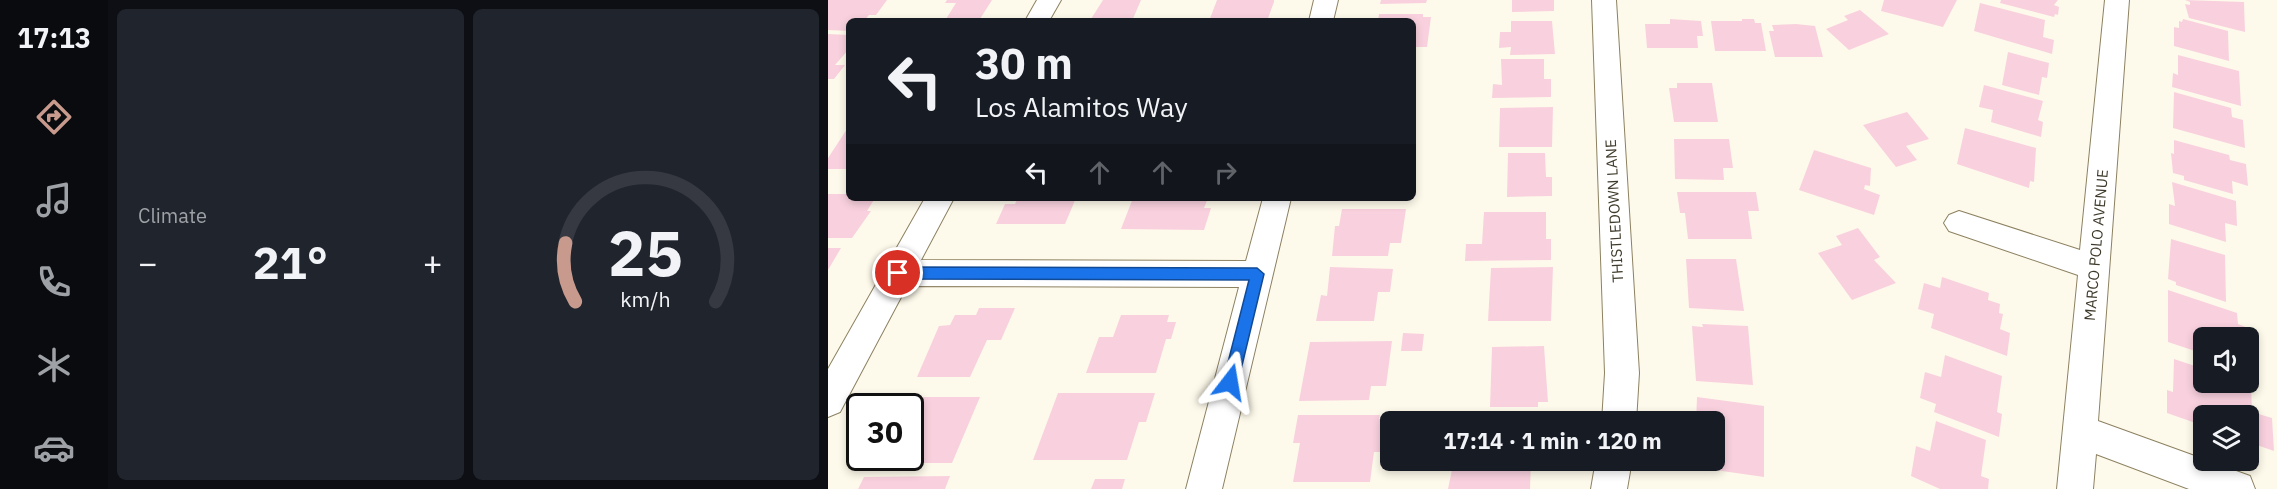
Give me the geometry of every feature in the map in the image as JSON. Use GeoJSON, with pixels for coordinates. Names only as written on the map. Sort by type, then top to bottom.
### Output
{"type":"FeatureCollection","features":[{"type":"Feature","properties":{"kind":"street"},"geometry":{"type":"LineString","coordinates":[[1039,18],[1049,0]]}},
{"type":"Feature","properties":{"kind":"street"},"geometry":{"type":"LineString","coordinates":[[1322,18],[1326,0]]}},
{"type":"Feature","properties":{"kind":"street","name":"THISTLEDOWN LANE"},"geometry":{"type":"LineString","coordinates":[[1604,0],[1622,373],[1619,411]]}},
{"type":"Feature","properties":{"kind":"street","name":"MARCO POLO AVENUE"},"geometry":{"type":"LineString","coordinates":[[2075,489],[2117,0]]}},
{"type":"Feature","properties":{"kind":"street"},"geometry":{"type":"LineString","coordinates":[[828,401],[938,201]]}},
{"type":"Feature","properties":{"kind":"street"},"geometry":{"type":"LineString","coordinates":[[1204,489],[1276,201]]}},
{"type":"Feature","properties":{"kind":"street"},"geometry":{"type":"LineString","coordinates":[[1959,223],[2094,267]]}},
{"type":"Feature","properties":{"kind":"street"},"geometry":{"type":"LineString","coordinates":[[898,273],[1257,274]]}},
{"type":"Feature","properties":{"kind":"street"},"geometry":{"type":"LineString","coordinates":[[2080,430],[2237,489]]}},
{"type":"Feature","properties":{"kind":"street"},"geometry":{"type":"LineString","coordinates":[[1609,489],[1612,471]]}},
{"type":"Feature","properties":{"kind":"building"},"geometry":{"type":"Polygon","coordinates":[[[828,0],[887,0],[876,15],[869,15],[866,18],[846,18],[846,31],[828,30],[828,0]]]}},
{"type":"Feature","properties":{"kind":"building"},"geometry":{"type":"Polygon","coordinates":[[[947,0],[992,0],[981,18],[947,18],[956,3],[945,3],[947,0]]]}},
{"type":"Feature","properties":{"kind":"building"},"geometry":{"type":"Polygon","coordinates":[[[1103,0],[1141,0],[1133,18],[1092,18],[1103,0]]]}},
{"type":"Feature","properties":{"kind":"building"},"geometry":{"type":"Polygon","coordinates":[[[1217,0],[1274,0],[1268,18],[1210,18],[1217,0]]]}},
{"type":"Feature","properties":{"kind":"building"},"geometry":{"type":"Polygon","coordinates":[[[1381,0],[1427,0],[1426,3],[1380,4],[1381,0]]]}},
{"type":"Feature","properties":{"kind":"building"},"geometry":{"type":"Polygon","coordinates":[[[1512,0],[1554,0],[1554,11],[1512,12],[1512,0]]]}},
{"type":"Feature","properties":{"kind":"building"},"geometry":{"type":"Polygon","coordinates":[[[1884,0],[1957,0],[1943,27],[1881,11],[1884,0]]]}},
{"type":"Feature","properties":{"kind":"building"},"geometry":{"type":"Polygon","coordinates":[[[2001,0],[2058,0],[2054,5],[2059,7],[2058,15],[2055,14],[2054,17],[2000,3],[2001,0]]]}},
{"type":"Feature","properties":{"kind":"building"},"geometry":{"type":"Polygon","coordinates":[[[2185,0],[2244,2],[2245,32],[2189,18],[2185,4],[2190,5],[2190,2],[2185,0]]]}},
{"type":"Feature","properties":{"kind":"building"},"geometry":{"type":"Polygon","coordinates":[[[1980,3],[2045,20],[2043,37],[2054,40],[2052,54],[1974,31],[1980,3]]]}},
{"type":"Feature","properties":{"kind":"building"},"geometry":{"type":"Polygon","coordinates":[[[1860,10],[1889,34],[1849,50],[1826,29],[1848,20],[1844,16],[1860,10]]]}},
{"type":"Feature","properties":{"kind":"building"},"geometry":{"type":"Polygon","coordinates":[[[1379,14],[1423,14],[1423,17],[1431,17],[1427,47],[1416,47],[1416,18],[1378,18],[1379,14]]]}},
{"type":"Feature","properties":{"kind":"building"},"geometry":{"type":"Polygon","coordinates":[[[1670,19],[1701,21],[1703,36],[1697,36],[1698,48],[1647,48],[1645,24],[1670,24],[1670,19]]]}},
{"type":"Feature","properties":{"kind":"building"},"geometry":{"type":"Polygon","coordinates":[[[1742,19],[1754,19],[1755,23],[1761,23],[1766,51],[1715,51],[1711,21],[1742,21],[1742,19]]]}},
{"type":"Feature","properties":{"kind":"building"},"geometry":{"type":"Polygon","coordinates":[[[2183,19],[2228,31],[2229,61],[2174,46],[2174,27],[2179,28],[2179,21],[2182,22],[2183,19]]]}},
{"type":"Feature","properties":{"kind":"building"},"geometry":{"type":"Polygon","coordinates":[[[1511,21],[1552,21],[1555,54],[1510,55],[1511,47],[1499,48],[1500,32],[1511,32],[1511,21]]]}},
{"type":"Feature","properties":{"kind":"building"},"geometry":{"type":"Polygon","coordinates":[[[1772,25],[1815,26],[1823,57],[1775,57],[1769,31],[1774,31],[1772,25]]]}},
{"type":"Feature","properties":{"kind":"building"},"geometry":{"type":"Polygon","coordinates":[[[828,34],[846,35],[846,52],[835,65],[845,65],[834,79],[828,79],[828,34]]]}},
{"type":"Feature","properties":{"kind":"building"},"geometry":{"type":"Polygon","coordinates":[[[2008,52],[2049,63],[2047,78],[2042,77],[2039,95],[2002,85],[2008,52]]]}},
{"type":"Feature","properties":{"kind":"building"},"geometry":{"type":"Polygon","coordinates":[[[2178,55],[2239,71],[2241,106],[2172,87],[2173,73],[2178,75],[2178,55]]]}},
{"type":"Feature","properties":{"kind":"building"},"geometry":{"type":"Polygon","coordinates":[[[1501,59],[1544,59],[1544,79],[1551,79],[1551,97],[1492,98],[1493,84],[1502,85],[1501,59]]]}},
{"type":"Feature","properties":{"kind":"building"},"geometry":{"type":"Polygon","coordinates":[[[1677,83],[1712,83],[1718,122],[1674,122],[1669,88],[1677,88],[1677,83]]]}},
{"type":"Feature","properties":{"kind":"building"},"geometry":{"type":"Polygon","coordinates":[[[1984,85],[2043,101],[2038,120],[2043,122],[2041,137],[1991,122],[1993,110],[1979,107],[1984,85]]]}},
{"type":"Feature","properties":{"kind":"building"},"geometry":{"type":"Polygon","coordinates":[[[2174,92],[2231,108],[2232,117],[2243,120],[2245,148],[2173,128],[2174,92]]]}},
{"type":"Feature","properties":{"kind":"building"},"geometry":{"type":"Polygon","coordinates":[[[1553,107],[1552,147],[1499,147],[1500,108],[1553,107]]]}},
{"type":"Feature","properties":{"kind":"building"},"geometry":{"type":"Polygon","coordinates":[[[1907,112],[1929,139],[1906,146],[1917,160],[1896,167],[1863,125],[1907,112]]]}},
{"type":"Feature","properties":{"kind":"building"},"geometry":{"type":"Polygon","coordinates":[[[1965,128],[2036,148],[2034,182],[2030,181],[2029,188],[1957,164],[1965,128]]]}},
{"type":"Feature","properties":{"kind":"building"},"geometry":{"type":"Polygon","coordinates":[[[846,131],[846,169],[828,169],[828,158],[846,131]]]}},
{"type":"Feature","properties":{"kind":"building"},"geometry":{"type":"Polygon","coordinates":[[[1674,139],[1729,139],[1733,168],[1723,168],[1724,180],[1675,179],[1674,139]]]}},
{"type":"Feature","properties":{"kind":"building"},"geometry":{"type":"Polygon","coordinates":[[[2174,140],[2229,155],[2230,160],[2246,164],[2248,186],[2232,181],[2233,194],[2184,180],[2184,176],[2173,173],[2171,153],[2174,154],[2174,140]]]}},
{"type":"Feature","properties":{"kind":"building"},"geometry":{"type":"Polygon","coordinates":[[[1814,150],[1871,168],[1870,186],[1865,185],[1864,189],[1880,195],[1874,215],[1799,190],[1814,150]]]}},
{"type":"Feature","properties":{"kind":"building"},"geometry":{"type":"Polygon","coordinates":[[[1508,153],[1545,153],[1546,177],[1552,177],[1552,196],[1507,197],[1508,153]]]}},
{"type":"Feature","properties":{"kind":"building"},"geometry":{"type":"Polygon","coordinates":[[[2172,182],[2236,201],[2237,226],[2225,223],[2226,242],[2169,224],[2169,204],[2175,206],[2172,182]]]}},
{"type":"Feature","properties":{"kind":"building"},"geometry":{"type":"Polygon","coordinates":[[[1677,192],[1756,192],[1759,211],[1748,211],[1752,239],[1688,239],[1685,213],[1680,213],[1677,192]]]}},
{"type":"Feature","properties":{"kind":"building"},"geometry":{"type":"Polygon","coordinates":[[[828,194],[846,194],[846,201],[873,201],[867,211],[871,211],[852,238],[828,238],[828,194]]]}},
{"type":"Feature","properties":{"kind":"building"},"geometry":{"type":"Polygon","coordinates":[[[1016,201],[1075,201],[1065,224],[996,224],[1005,204],[1015,204],[1016,201]]]}},
{"type":"Feature","properties":{"kind":"building"},"geometry":{"type":"Polygon","coordinates":[[[1132,201],[1207,201],[1204,208],[1211,208],[1204,230],[1121,229],[1132,201]]]}},
{"type":"Feature","properties":{"kind":"building"},"geometry":{"type":"Polygon","coordinates":[[[1342,209],[1406,209],[1401,243],[1390,243],[1388,256],[1332,256],[1335,226],[1339,226],[1342,209]]]}},
{"type":"Feature","properties":{"kind":"building"},"geometry":{"type":"Polygon","coordinates":[[[1484,212],[1546,212],[1546,239],[1551,239],[1551,260],[1465,261],[1466,244],[1482,244],[1484,212]]]}},
{"type":"Feature","properties":{"kind":"building"},"geometry":{"type":"Polygon","coordinates":[[[1858,228],[1880,257],[1874,260],[1896,283],[1852,300],[1818,253],[1842,245],[1836,236],[1858,228]]]}},
{"type":"Feature","properties":{"kind":"building"},"geometry":{"type":"Polygon","coordinates":[[[2171,239],[2225,255],[2226,302],[2176,285],[2176,282],[2168,279],[2171,239]]]}},
{"type":"Feature","properties":{"kind":"building"},"geometry":{"type":"Polygon","coordinates":[[[828,248],[841,248],[828,270],[828,248]]]}},
{"type":"Feature","properties":{"kind":"building"},"geometry":{"type":"Polygon","coordinates":[[[1686,259],[1736,259],[1744,311],[1689,308],[1686,259]]]}},
{"type":"Feature","properties":{"kind":"building"},"geometry":{"type":"Polygon","coordinates":[[[1330,267],[1393,269],[1390,292],[1378,292],[1374,321],[1316,321],[1321,295],[1327,296],[1330,267]]]}},
{"type":"Feature","properties":{"kind":"building"},"geometry":{"type":"Polygon","coordinates":[[[1553,267],[1551,321],[1488,321],[1491,268],[1553,267]]]}},
{"type":"Feature","properties":{"kind":"building"},"geometry":{"type":"Polygon","coordinates":[[[1942,277],[1989,293],[1988,300],[2000,304],[1999,313],[2003,314],[2000,329],[2010,333],[2007,356],[1931,328],[1934,314],[1918,309],[1924,283],[1940,288],[1942,277]]]}},
{"type":"Feature","properties":{"kind":"building"},"geometry":{"type":"Polygon","coordinates":[[[2168,290],[2237,313],[2238,324],[2246,327],[2193,327],[2193,350],[2168,342],[2168,290]]]}},
{"type":"Feature","properties":{"kind":"building"},"geometry":{"type":"Polygon","coordinates":[[[979,308],[1015,308],[1001,340],[987,340],[970,377],[917,377],[939,326],[950,325],[955,315],[976,315],[979,308]]]}},
{"type":"Feature","properties":{"kind":"building"},"geometry":{"type":"Polygon","coordinates":[[[1121,315],[1169,315],[1167,322],[1176,322],[1171,339],[1166,339],[1156,373],[1086,373],[1099,337],[1113,337],[1121,315]]]}},
{"type":"Feature","properties":{"kind":"building"},"geometry":{"type":"Polygon","coordinates":[[[1702,324],[1748,326],[1753,385],[1696,381],[1692,326],[1703,327],[1702,324]]]}},
{"type":"Feature","properties":{"kind":"building"},"geometry":{"type":"Polygon","coordinates":[[[1403,333],[1424,334],[1422,351],[1401,351],[1403,333]]]}},
{"type":"Feature","properties":{"kind":"building"},"geometry":{"type":"Polygon","coordinates":[[[1392,341],[1386,386],[1371,386],[1369,400],[1299,401],[1310,342],[1392,341]]]}},
{"type":"Feature","properties":{"kind":"building"},"geometry":{"type":"Polygon","coordinates":[[[1544,346],[1548,402],[1538,402],[1538,407],[1490,407],[1492,347],[1544,346]]]}},
{"type":"Feature","properties":{"kind":"building"},"geometry":{"type":"Polygon","coordinates":[[[1945,355],[2002,376],[1997,412],[2002,414],[1999,437],[1934,412],[1936,404],[1920,398],[1925,372],[1941,377],[1945,355]]]}},
{"type":"Feature","properties":{"kind":"building"},"geometry":{"type":"Polygon","coordinates":[[[2174,359],[2193,365],[2193,393],[2251,393],[2252,405],[2193,405],[2193,422],[2167,413],[2167,390],[2173,392],[2174,359]]]}},
{"type":"Feature","properties":{"kind":"building"},"geometry":{"type":"Polygon","coordinates":[[[1058,393],[1155,393],[1146,422],[1139,422],[1127,460],[1033,460],[1058,393]]]}},
{"type":"Feature","properties":{"kind":"building"},"geometry":{"type":"Polygon","coordinates":[[[924,397],[980,397],[952,463],[924,463],[924,397]]]}},
{"type":"Feature","properties":{"kind":"building"},"geometry":{"type":"Polygon","coordinates":[[[1697,397],[1764,406],[1764,477],[1722,471],[1725,471],[1725,411],[1696,411],[1697,397]]]}},
{"type":"Feature","properties":{"kind":"building"},"geometry":{"type":"Polygon","coordinates":[[[2259,414],[2272,418],[2274,451],[2259,446],[2259,414]]]}},
{"type":"Feature","properties":{"kind":"building"},"geometry":{"type":"Polygon","coordinates":[[[1298,415],[1380,415],[1380,452],[1374,452],[1370,482],[1293,482],[1300,443],[1293,443],[1298,415]]]}},
{"type":"Feature","properties":{"kind":"building"},"geometry":{"type":"Polygon","coordinates":[[[1936,421],[1986,440],[1981,476],[1989,479],[1988,489],[1940,489],[1911,476],[1916,446],[1930,451],[1936,421]]]}},
{"type":"Feature","properties":{"kind":"building"},"geometry":{"type":"Polygon","coordinates":[[[1452,471],[1531,471],[1530,489],[1448,489],[1452,471]]]}},
{"type":"Feature","properties":{"kind":"building"},"geometry":{"type":"Polygon","coordinates":[[[950,476],[945,489],[858,489],[864,477],[950,476]]]}},
{"type":"Feature","properties":{"kind":"building"},"geometry":{"type":"Polygon","coordinates":[[[1095,479],[1125,479],[1122,489],[1091,489],[1095,479]]]}},
{"type":"Feature","properties":{"kind":"route"},"geometry":{"type":"LineString","coordinates":[[898,273],[1257,274],[1230,382]]}}]}
